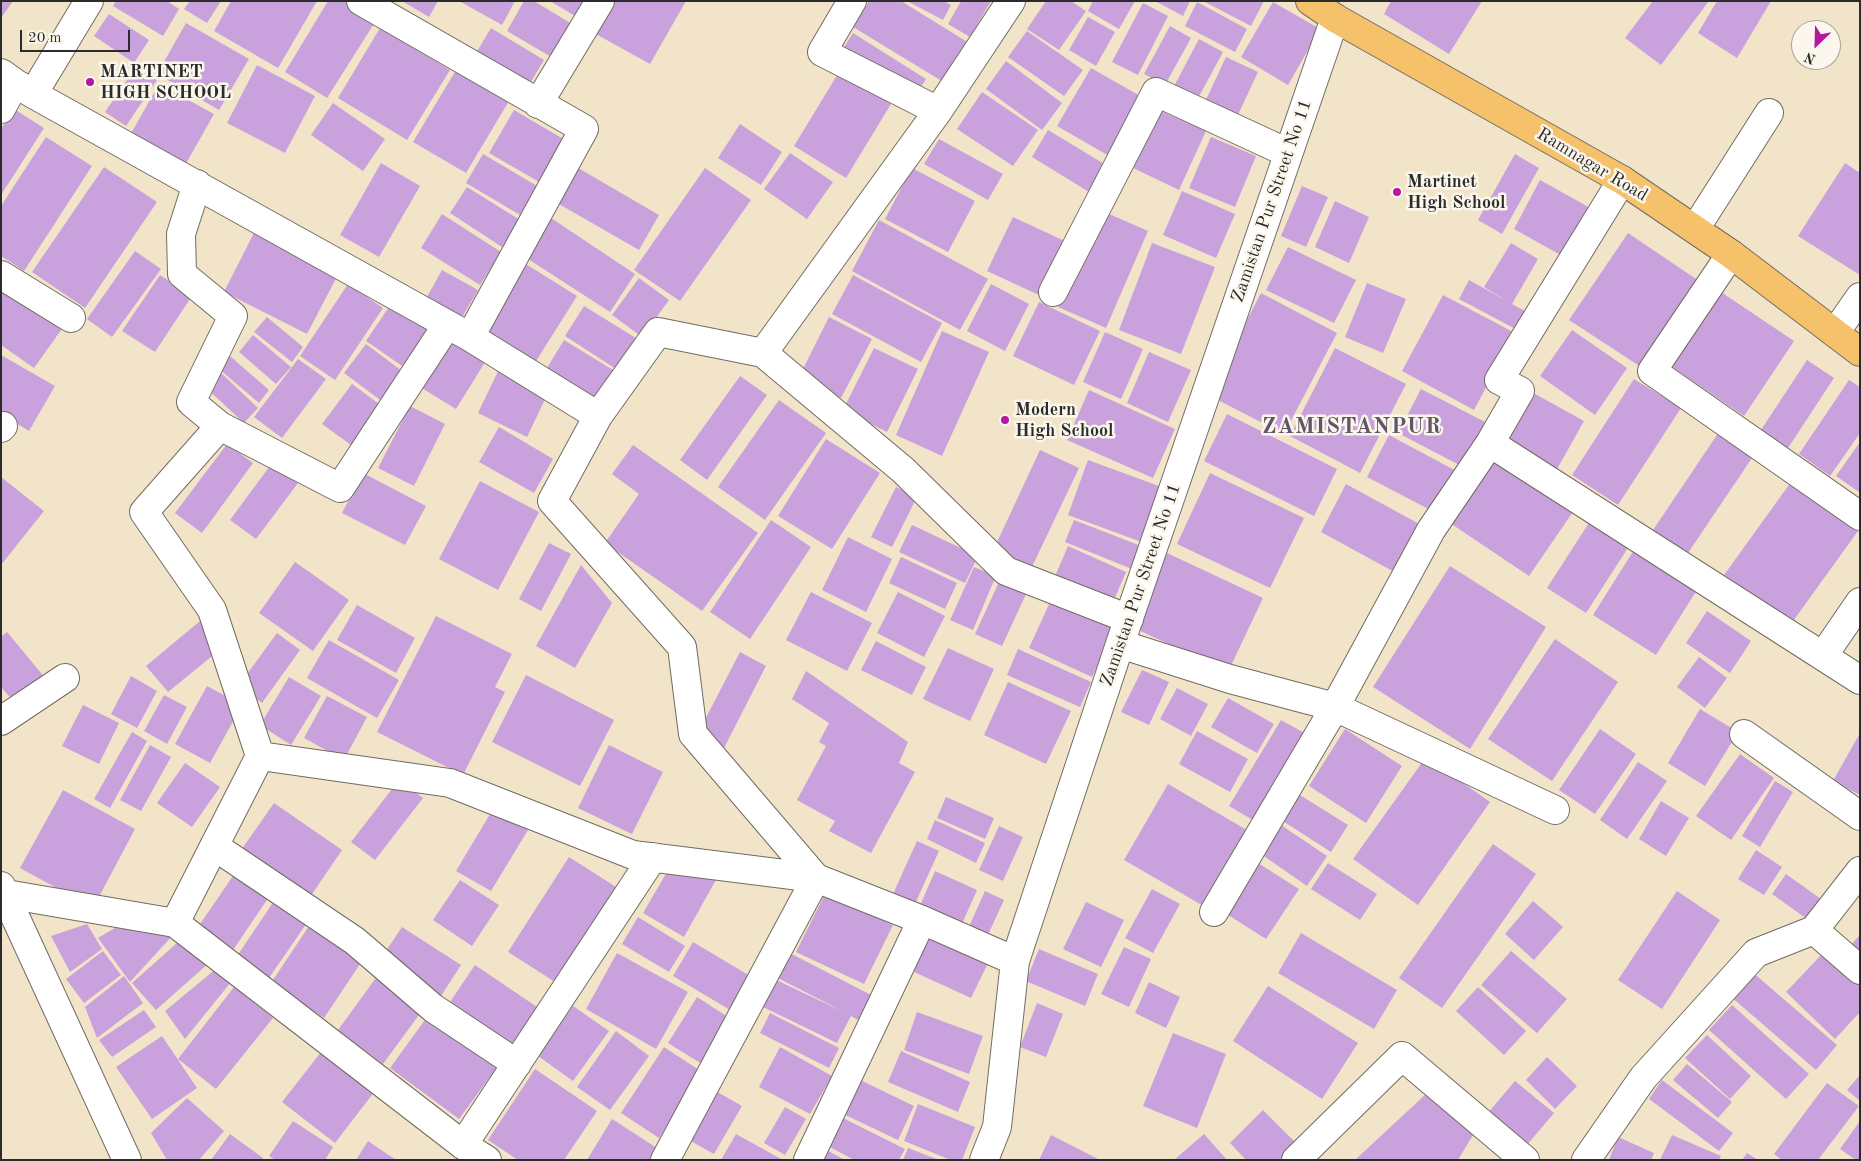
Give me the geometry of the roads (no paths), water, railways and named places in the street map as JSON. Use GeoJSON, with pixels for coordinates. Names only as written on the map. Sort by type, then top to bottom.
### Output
{"type":"FeatureCollection","features":[{"type":"Feature","properties":{"kind":"main road","name":"Ramnagar Road"},"geometry":{"type":"LineString","coordinates":[[1310,1],[1335,18],[1622,180],[1731,254],[1860,352]]}},
{"type":"Feature","properties":{"kind":"street"},"geometry":{"type":"LineString","coordinates":[[1,109],[16,83],[89,1]]}},
{"type":"Feature","properties":{"kind":"street"},"geometry":{"type":"LineString","coordinates":[[538,104],[600,1]]}},
{"type":"Feature","properties":{"kind":"street"},"geometry":{"type":"LineString","coordinates":[[852,1],[822,52],[938,111]]}},
{"type":"Feature","properties":{"kind":"street"},"geometry":{"type":"LineString","coordinates":[[763,352],[938,111],[1011,1]]}},
{"type":"Feature","properties":{"kind":"street"},"geometry":{"type":"LineString","coordinates":[[197,184],[182,234],[182,274],[233,316],[191,402],[220,426],[340,488],[459,331],[584,130],[364,2]]}},
{"type":"Feature","properties":{"kind":"street","name":"Zamistan Pur Street No 11"},"geometry":{"type":"LineString","coordinates":[[984,1160],[998,1128],[1015,960],[1124,632],[1335,18]]}},
{"type":"Feature","properties":{"kind":"street"},"geometry":{"type":"LineString","coordinates":[[16,83],[459,331],[598,416]]}},
{"type":"Feature","properties":{"kind":"street"},"geometry":{"type":"LineString","coordinates":[[1053,292],[1156,92],[1288,153]]}},
{"type":"Feature","properties":{"kind":"street"},"geometry":{"type":"LineString","coordinates":[[1695,229],[1768,113]]}},
{"type":"Feature","properties":{"kind":"street"},"geometry":{"type":"LineString","coordinates":[[1214,912],[1335,706],[1431,530],[1490,443],[1520,391],[1499,380],[1622,180]]}},
{"type":"Feature","properties":{"kind":"street"},"geometry":{"type":"LineString","coordinates":[[1731,254],[1652,371],[1860,516]]}},
{"type":"Feature","properties":{"kind":"street"},"geometry":{"type":"LineString","coordinates":[[1,275],[71,318]]}},
{"type":"Feature","properties":{"kind":"street"},"geometry":{"type":"LineString","coordinates":[[1836,332],[1860,297]]}},
{"type":"Feature","properties":{"kind":"street"},"geometry":{"type":"LineString","coordinates":[[816,878],[693,734],[682,647],[552,501],[598,416],[658,332],[763,352],[903,470],[1006,571],[1124,632],[1230,679],[1335,706],[1555,810]]}},
{"type":"Feature","properties":{"kind":"street"},"geometry":{"type":"LineString","coordinates":[[175,923],[260,756],[212,610],[144,512],[220,426]]}},
{"type":"Feature","properties":{"kind":"street"},"geometry":{"type":"LineString","coordinates":[[1490,443],[1860,680]]}},
{"type":"Feature","properties":{"kind":"street"},"geometry":{"type":"LineString","coordinates":[[1824,656],[1860,602]]}},
{"type":"Feature","properties":{"kind":"street"},"geometry":{"type":"LineString","coordinates":[[1,721],[65,678]]}},
{"type":"Feature","properties":{"kind":"street"},"geometry":{"type":"LineString","coordinates":[[1744,734],[1860,816]]}},
{"type":"Feature","properties":{"kind":"street"},"geometry":{"type":"LineString","coordinates":[[260,756],[450,783],[633,855],[816,878],[922,920],[1015,960]]}},
{"type":"Feature","properties":{"kind":"street"},"geometry":{"type":"LineString","coordinates":[[214,846],[355,941],[432,1008],[517,1064]]}},
{"type":"Feature","properties":{"kind":"street"},"geometry":{"type":"LineString","coordinates":[[464,1145],[653,857]]}},
{"type":"Feature","properties":{"kind":"street"},"geometry":{"type":"LineString","coordinates":[[1586,1160],[1643,1078],[1756,953],[1814,930],[1860,871]]}},
{"type":"Feature","properties":{"kind":"street"},"geometry":{"type":"LineString","coordinates":[[665,1160],[816,878]]}},
{"type":"Feature","properties":{"kind":"street"},"geometry":{"type":"LineString","coordinates":[[4,890],[175,923],[464,1145],[487,1160]]}},
{"type":"Feature","properties":{"kind":"street"},"geometry":{"type":"LineString","coordinates":[[4,890],[127,1160]]}},
{"type":"Feature","properties":{"kind":"street"},"geometry":{"type":"LineString","coordinates":[[808,1160],[922,920]]}},
{"type":"Feature","properties":{"kind":"street"},"geometry":{"type":"LineString","coordinates":[[1814,930],[1860,970]]}},
{"type":"Feature","properties":{"kind":"street"},"geometry":{"type":"LineString","coordinates":[[1296,1160],[1402,1056],[1525,1160]]}},
{"type":"Feature","properties":{"kind":"place","name":"MARTINET HIGH SCHOOL"},"geometry":{"type":"Point","coordinates":[90,82]}},
{"type":"Feature","properties":{"kind":"place","name":"Martinet High School"},"geometry":{"type":"Point","coordinates":[1397,192]}},
{"type":"Feature","properties":{"kind":"place","name":"Modern High School"},"geometry":{"type":"Point","coordinates":[1005,420]}},
{"type":"Feature","properties":{"kind":"district","name":"ZAMISTANPUR"},"geometry":{"type":"Point","coordinates":[1352,427]}}]}
